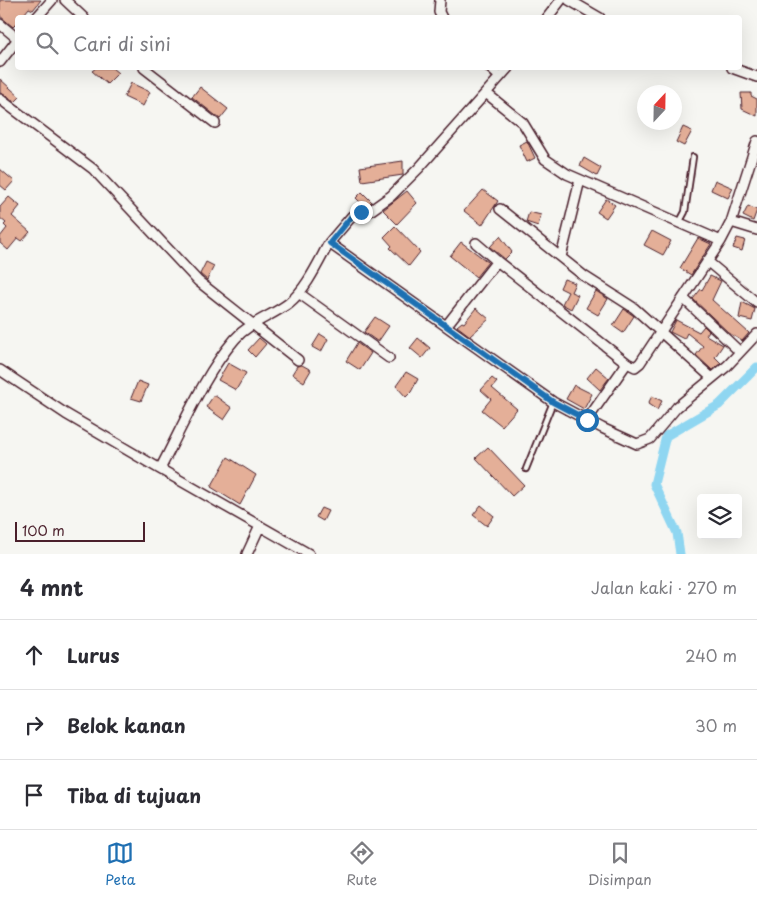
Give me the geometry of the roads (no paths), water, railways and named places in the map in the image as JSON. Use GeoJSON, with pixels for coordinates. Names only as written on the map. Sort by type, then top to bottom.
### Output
{"type":"FeatureCollection","features":[{"type":"Feature","properties":{"kind":"street"},"geometry":{"type":"LineString","coordinates":[[39,15],[52,0]]}},
{"type":"Feature","properties":{"kind":"street"},"geometry":{"type":"LineString","coordinates":[[65,0],[81,15]]}},
{"type":"Feature","properties":{"kind":"street"},"geometry":{"type":"LineString","coordinates":[[440,0],[440,15]]}},
{"type":"Feature","properties":{"kind":"street"},"geometry":{"type":"LineString","coordinates":[[549,15],[561,0]]}},
{"type":"Feature","properties":{"kind":"street"},"geometry":{"type":"LineString","coordinates":[[569,0],[595,15]]}},
{"type":"Feature","properties":{"kind":"street"},"geometry":{"type":"LineString","coordinates":[[0,24],[15,36]]}},
{"type":"Feature","properties":{"kind":"street"},"geometry":{"type":"LineString","coordinates":[[0,62],[15,43]]}},
{"type":"Feature","properties":{"kind":"street"},"geometry":{"type":"LineString","coordinates":[[147,70],[215,123]]}},
{"type":"Feature","properties":{"kind":"street"},"geometry":{"type":"LineString","coordinates":[[492,70],[500,78]]}},
{"type":"Feature","properties":{"kind":"street"},"geometry":{"type":"LineString","coordinates":[[160,469],[220,360],[236,338],[251,324],[278,311],[300,294],[330,243],[352,216],[370,211],[391,196],[506,70]]}},
{"type":"Feature","properties":{"kind":"street"},"geometry":{"type":"LineString","coordinates":[[737,70],[757,78]]}},
{"type":"Feature","properties":{"kind":"street"},"geometry":{"type":"LineString","coordinates":[[486,93],[523,123],[545,159],[567,174],[721,241]]}},
{"type":"Feature","properties":{"kind":"street"},"geometry":{"type":"LineString","coordinates":[[0,99],[93,169],[198,281],[298,360]]}},
{"type":"Feature","properties":{"kind":"street"},"geometry":{"type":"LineString","coordinates":[[476,243],[626,363],[635,367],[660,334],[721,241],[731,222],[757,141]]}},
{"type":"Feature","properties":{"kind":"street"},"geometry":{"type":"LineString","coordinates":[[561,257],[580,180]]}},
{"type":"Feature","properties":{"kind":"street"},"geometry":{"type":"LineString","coordinates":[[500,210],[584,276],[634,308],[660,334],[712,378]]}},
{"type":"Feature","properties":{"kind":"street"},"geometry":{"type":"LineString","coordinates":[[731,222],[757,230]]}},
{"type":"Feature","properties":{"kind":"street"},"geometry":{"type":"LineString","coordinates":[[330,243],[553,402],[629,441],[644,442],[677,407],[712,378],[757,334]]}},
{"type":"Feature","properties":{"kind":"street"},"geometry":{"type":"LineString","coordinates":[[446,326],[497,261]]}},
{"type":"Feature","properties":{"kind":"street"},"geometry":{"type":"LineString","coordinates":[[707,261],[757,303]]}},
{"type":"Feature","properties":{"kind":"street"},"geometry":{"type":"LineString","coordinates":[[300,294],[389,358]]}},
{"type":"Feature","properties":{"kind":"street"},"geometry":{"type":"LineString","coordinates":[[683,298],[740,352]]}},
{"type":"Feature","properties":{"kind":"street"},"geometry":{"type":"LineString","coordinates":[[587,420],[626,363]]}},
{"type":"Feature","properties":{"kind":"street"},"geometry":{"type":"LineString","coordinates":[[0,370],[66,414],[160,469],[201,490],[308,554]]}},
{"type":"Feature","properties":{"kind":"street"},"geometry":{"type":"LineString","coordinates":[[247,554],[260,526]]}},
{"type":"Feature","properties":{"kind":"lane"},"geometry":{"type":"LineString","coordinates":[[679,223],[684,212],[693,157]]}},
{"type":"Feature","properties":{"kind":"lane"},"geometry":{"type":"LineString","coordinates":[[526,469],[553,402]]}},
{"type":"Feature","properties":{"kind":"waterway"},"geometry":{"type":"LineString","coordinates":[[680,554],[677,533],[654,484],[666,436],[719,405],[757,367]]}}]}
